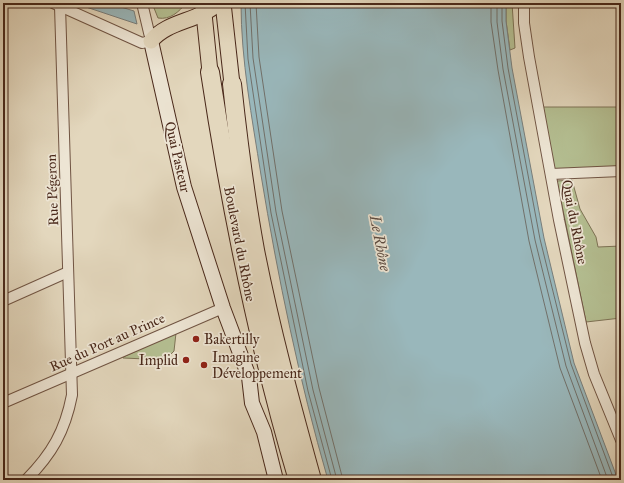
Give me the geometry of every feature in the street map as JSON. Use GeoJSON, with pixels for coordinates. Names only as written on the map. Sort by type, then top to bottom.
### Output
{"type":"FeatureCollection","features":[{"type":"Feature","properties":{"kind":"highway","name":"Boulevard du Rhône"},"geometry":{"type":"LineString","coordinates":[[210,72],[249,295],[283,430],[298,480]]}},
{"type":"Feature","properties":{"kind":"highway","name":"Boulevard du Rhône"},"geometry":{"type":"LineString","coordinates":[[232,84],[240,153],[256,250],[285,382],[312,480]]}},
{"type":"Feature","properties":{"kind":"main road"},"geometry":{"type":"LineString","coordinates":[[184,20],[190,13],[193,3]]}},
{"type":"Feature","properties":{"kind":"main road"},"geometry":{"type":"LineString","coordinates":[[151,41],[159,32],[204,8],[218,3]]}},
{"type":"Feature","properties":{"kind":"main road","name":"Boulevard du Rhône"},"geometry":{"type":"LineString","coordinates":[[223,3],[232,84]]}},
{"type":"Feature","properties":{"kind":"main road","name":"Boulevard du Rhône"},"geometry":{"type":"LineString","coordinates":[[204,8],[210,72]]}},
{"type":"Feature","properties":{"kind":"main road"},"geometry":{"type":"LineString","coordinates":[[184,20],[206,32]]}},
{"type":"Feature","properties":{"kind":"main road","name":"Quai Pasteur"},"geometry":{"type":"LineString","coordinates":[[151,41],[184,187],[223,308],[249,377],[252,403],[264,432],[276,480]]}},
{"type":"Feature","properties":{"kind":"street","name":"Quai Pasteur"},"geometry":{"type":"LineString","coordinates":[[142,3],[151,41]]}},
{"type":"Feature","properties":{"kind":"street","name":"Quai du Rhône"},"geometry":{"type":"LineString","coordinates":[[524,3],[529,57],[588,355],[621,440]]}},
{"type":"Feature","properties":{"kind":"street"},"geometry":{"type":"LineString","coordinates":[[56,4],[134,41],[142,43],[151,41]]}},
{"type":"Feature","properties":{"kind":"street","name":"Rue Pégeron"},"geometry":{"type":"LineString","coordinates":[[26,480],[48,457],[54,448],[68,413],[72,395],[56,4]]}},
{"type":"Feature","properties":{"kind":"street"},"geometry":{"type":"LineString","coordinates":[[551,174],[621,171]]}},
{"type":"Feature","properties":{"kind":"street"},"geometry":{"type":"LineString","coordinates":[[3,301],[68,272]]}},
{"type":"Feature","properties":{"kind":"street","name":"Rue du Port au Prince"},"geometry":{"type":"LineString","coordinates":[[3,403],[223,308]]}},
{"type":"Feature","properties":{"kind":"green space"},"geometry":{"type":"Polygon","coordinates":[[[152,3],[186,3],[174,15],[166,18],[158,18],[152,3]]]}},
{"type":"Feature","properties":{"kind":"green space"},"geometry":{"type":"Polygon","coordinates":[[[506,3],[512,3],[515,48],[510,50],[506,21],[506,3]]]}},
{"type":"Feature","properties":{"kind":"green space"},"geometry":{"type":"Polygon","coordinates":[[[543,107],[621,107],[621,166],[554,170],[543,107]]]}},
{"type":"Feature","properties":{"kind":"green space"},"geometry":{"type":"Polygon","coordinates":[[[572,180],[580,209],[596,237],[598,247],[621,246],[621,318],[586,322],[557,181],[572,180]]]}},
{"type":"Feature","properties":{"kind":"green space"},"geometry":{"type":"Polygon","coordinates":[[[176,333],[174,351],[169,356],[169,360],[123,358],[123,357],[176,333]]]}},
{"type":"Feature","properties":{"kind":"water"},"geometry":{"type":"Polygon","coordinates":[[[74,3],[108,3],[134,11],[137,24],[74,3]]]}},
{"type":"Feature","properties":{"kind":"water","name":"Le Rhône"},"geometry":{"type":"Polygon","coordinates":[[[241,3],[506,3],[506,21],[512,68],[544,238],[574,363],[618,480],[328,480],[317,442],[290,329],[275,252],[261,175],[248,89],[241,24],[241,3]]]}},
{"type":"Feature","properties":{"kind":"place","name":"Bakertilly"},"geometry":{"type":"Point","coordinates":[196,339]}},
{"type":"Feature","properties":{"kind":"place","name":"Implid"},"geometry":{"type":"Point","coordinates":[186,360]}},
{"type":"Feature","properties":{"kind":"place","name":"Imagine Développement"},"geometry":{"type":"Point","coordinates":[204,365]}}]}
